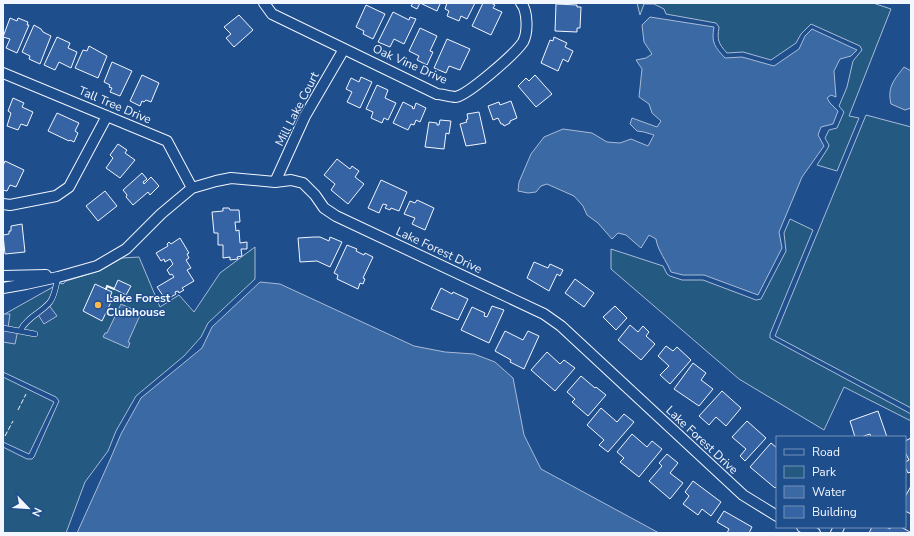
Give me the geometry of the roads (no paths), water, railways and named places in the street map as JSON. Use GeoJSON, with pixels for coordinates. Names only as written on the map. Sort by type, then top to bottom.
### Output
{"type":"FeatureCollection","features":[{"type":"Feature","properties":{"kind":"street","name":"Oak Vine Drive"},"geometry":{"type":"LineString","coordinates":[[264,3],[272,14],[437,94],[455,97],[469,90],[501,64],[524,41],[527,22],[522,3]]}},
{"type":"Feature","properties":{"kind":"street","name":"Mill Lake Court"},"geometry":{"type":"LineString","coordinates":[[274,182],[305,116],[344,49]]}},
{"type":"Feature","properties":{"kind":"street","name":"Tall Tree Drive"},"geometry":{"type":"LineString","coordinates":[[3,73],[167,141],[192,188]]}},
{"type":"Feature","properties":{"kind":"street"},"geometry":{"type":"LineString","coordinates":[[3,204],[56,196],[70,187],[106,116]]}},
{"type":"Feature","properties":{"kind":"street","name":"Lake Forest Drive"},"geometry":{"type":"LineString","coordinates":[[3,288],[58,277],[97,266],[126,249],[161,214],[192,188],[216,180],[231,178],[274,182],[291,180],[303,183],[315,195],[324,208],[336,216],[544,314],[561,326],[743,495],[776,515]]}},
{"type":"Feature","properties":{"kind":"street","name":"Lake Forest Drive"},"geometry":{"type":"LineString","coordinates":[[3,276],[50,275],[58,277]]}},
{"type":"Feature","properties":{"kind":"street"},"geometry":{"type":"LineString","coordinates":[[804,528],[815,533]]}},
{"type":"Feature","properties":{"kind":"lane"},"geometry":{"type":"LineString","coordinates":[[20,330],[30,317],[46,307],[52,300],[58,277]]}},
{"type":"Feature","properties":{"kind":"lane"},"geometry":{"type":"LineString","coordinates":[[3,328],[35,334]]}},
{"type":"Feature","properties":{"kind":"water"},"geometry":{"type":"Polygon","coordinates":[[[650,17],[714,27],[713,37],[715,44],[725,58],[742,57],[774,66],[799,49],[805,36],[812,29],[857,50],[851,56],[840,59],[834,71],[836,97],[831,95],[827,98],[838,111],[833,124],[821,127],[818,135],[824,146],[802,177],[779,232],[782,248],[758,295],[704,275],[683,275],[671,272],[658,247],[656,239],[649,235],[641,248],[626,235],[618,233],[612,239],[598,223],[587,215],[583,206],[574,196],[547,184],[541,186],[536,192],[528,193],[518,191],[519,182],[531,154],[544,137],[563,129],[592,133],[607,142],[620,143],[631,139],[648,146],[654,135],[637,131],[630,124],[632,118],[657,127],[661,121],[652,113],[649,104],[639,97],[642,69],[636,60],[646,58],[652,54],[644,42],[642,25],[650,17]]]}},
{"type":"Feature","properties":{"kind":"water"},"geometry":{"type":"Polygon","coordinates":[[[904,67],[911,71],[911,108],[905,110],[891,104],[890,98],[892,84],[904,67]]]}},
{"type":"Feature","properties":{"kind":"water"},"geometry":{"type":"Polygon","coordinates":[[[260,282],[280,284],[414,346],[445,352],[474,354],[495,362],[513,378],[524,435],[541,469],[659,533],[77,533],[121,434],[141,398],[202,348],[212,327],[260,282]]]}},
{"type":"Feature","properties":{"kind":"water"},"geometry":{"type":"Polygon","coordinates":[[[121,304],[141,313],[128,342],[130,343],[128,348],[103,337],[105,333],[107,333],[121,304]]]}},
{"type":"Feature","properties":{"kind":"place","name":"Lake Forest Clubhouse"},"geometry":{"type":"Point","coordinates":[98,305]}}]}
